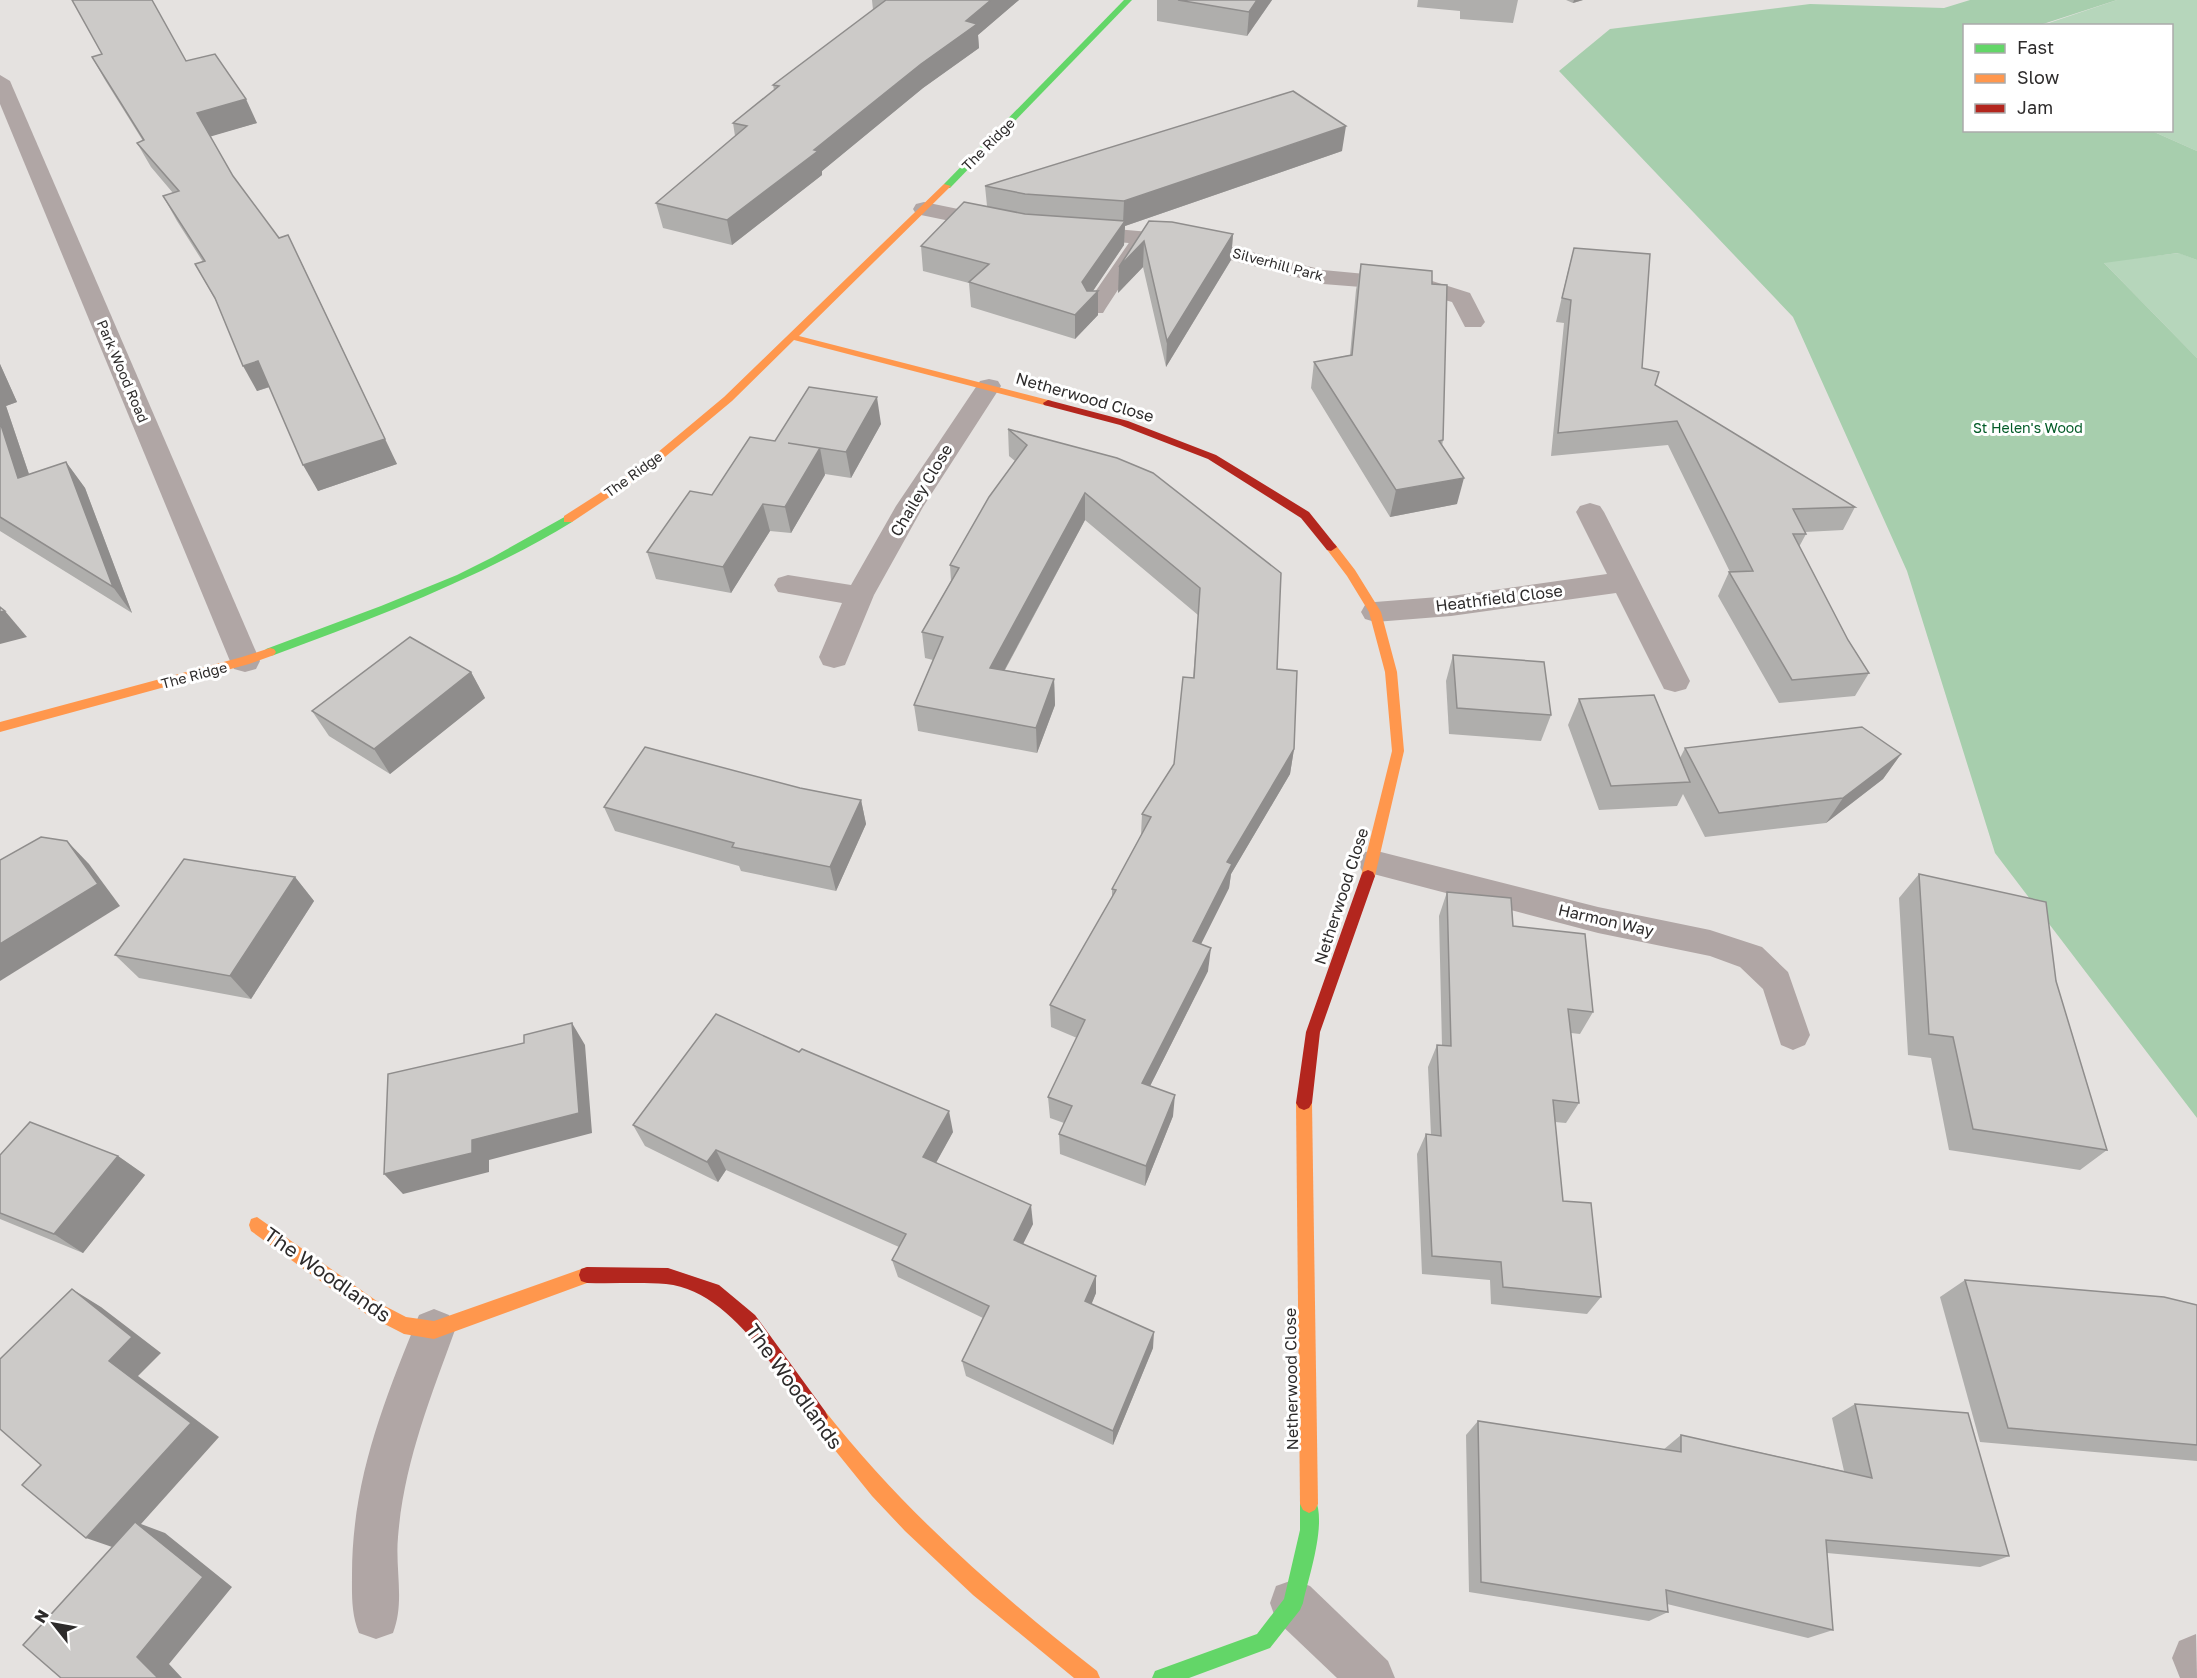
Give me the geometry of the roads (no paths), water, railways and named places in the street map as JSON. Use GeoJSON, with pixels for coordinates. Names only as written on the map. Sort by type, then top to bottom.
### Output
{"type":"FeatureCollection","features":[{"type":"Feature","properties":{"kind":"street","name":"The Ridge"},"geometry":{"type":"LineString","coordinates":[[0,727],[245,661],[408,601],[481,568],[564,522],[643,470],[728,399],[924,209],[1128,0]]}},
{"type":"Feature","properties":{"kind":"street","name":"Park Wood Road"},"geometry":{"type":"LineString","coordinates":[[0,81],[245,661]]}},
{"type":"Feature","properties":{"kind":"street"},"geometry":{"type":"LineString","coordinates":[[924,209],[1015,227]]}},
{"type":"Feature","properties":{"kind":"street","name":"Silverhill Park"},"geometry":{"type":"LineString","coordinates":[[1059,231],[1143,236],[1198,244],[1323,277],[1447,290],[1462,298],[1473,322]]}},
{"type":"Feature","properties":{"kind":"street","name":"Netherwood Close"},"geometry":{"type":"LineString","coordinates":[[792,337],[989,386],[1124,423],[1212,457],[1305,515],[1351,573],[1374,612],[1391,672],[1398,751],[1373,862],[1313,1032],[1303,1115],[1310,1530],[1293,1603]]}},
{"type":"Feature","properties":{"kind":"street","name":"Chailey Close"},"geometry":{"type":"LineString","coordinates":[[834,657],[859,596],[910,506],[989,386]]}},
{"type":"Feature","properties":{"kind":"street"},"geometry":{"type":"LineString","coordinates":[[1590,512],[1623,582],[1675,681]]}},
{"type":"Feature","properties":{"kind":"street","name":"Heathfield Close"},"geometry":{"type":"LineString","coordinates":[[1374,612],[1451,606],[1623,582]]}},
{"type":"Feature","properties":{"kind":"street"},"geometry":{"type":"LineString","coordinates":[[788,585],[859,596]]}},
{"type":"Feature","properties":{"kind":"street","name":"The Woodlands"},"geometry":{"type":"LineString","coordinates":[[257,1225],[375,1310],[404,1325],[434,1330],[583,1275],[668,1276],[712,1291],[749,1321],[852,1462],[926,1540],[1037,1637],[1090,1678]]}},
{"type":"Feature","properties":{"kind":"street"},"geometry":{"type":"LineString","coordinates":[[376,1616],[375,1538],[390,1445],[434,1330]]}},
{"type":"Feature","properties":{"kind":"street"},"geometry":{"type":"LineString","coordinates":[[1162,1678],[1263,1641],[1293,1603],[1371,1678]]}},
{"type":"Feature","properties":{"kind":"lane"},"geometry":{"type":"LineString","coordinates":[[1095,308],[1143,236]]}},
{"type":"Feature","properties":{"kind":"lane","name":"Harmon Way"},"geometry":{"type":"LineString","coordinates":[[1373,862],[1598,920],[1710,943],[1751,957],[1777,982],[1793,1035]]}},
{"type":"Feature","properties":{"kind":"park label","name":"St Helen's Wood"},"geometry":{"type":"Point","coordinates":[2028,427]}}]}
